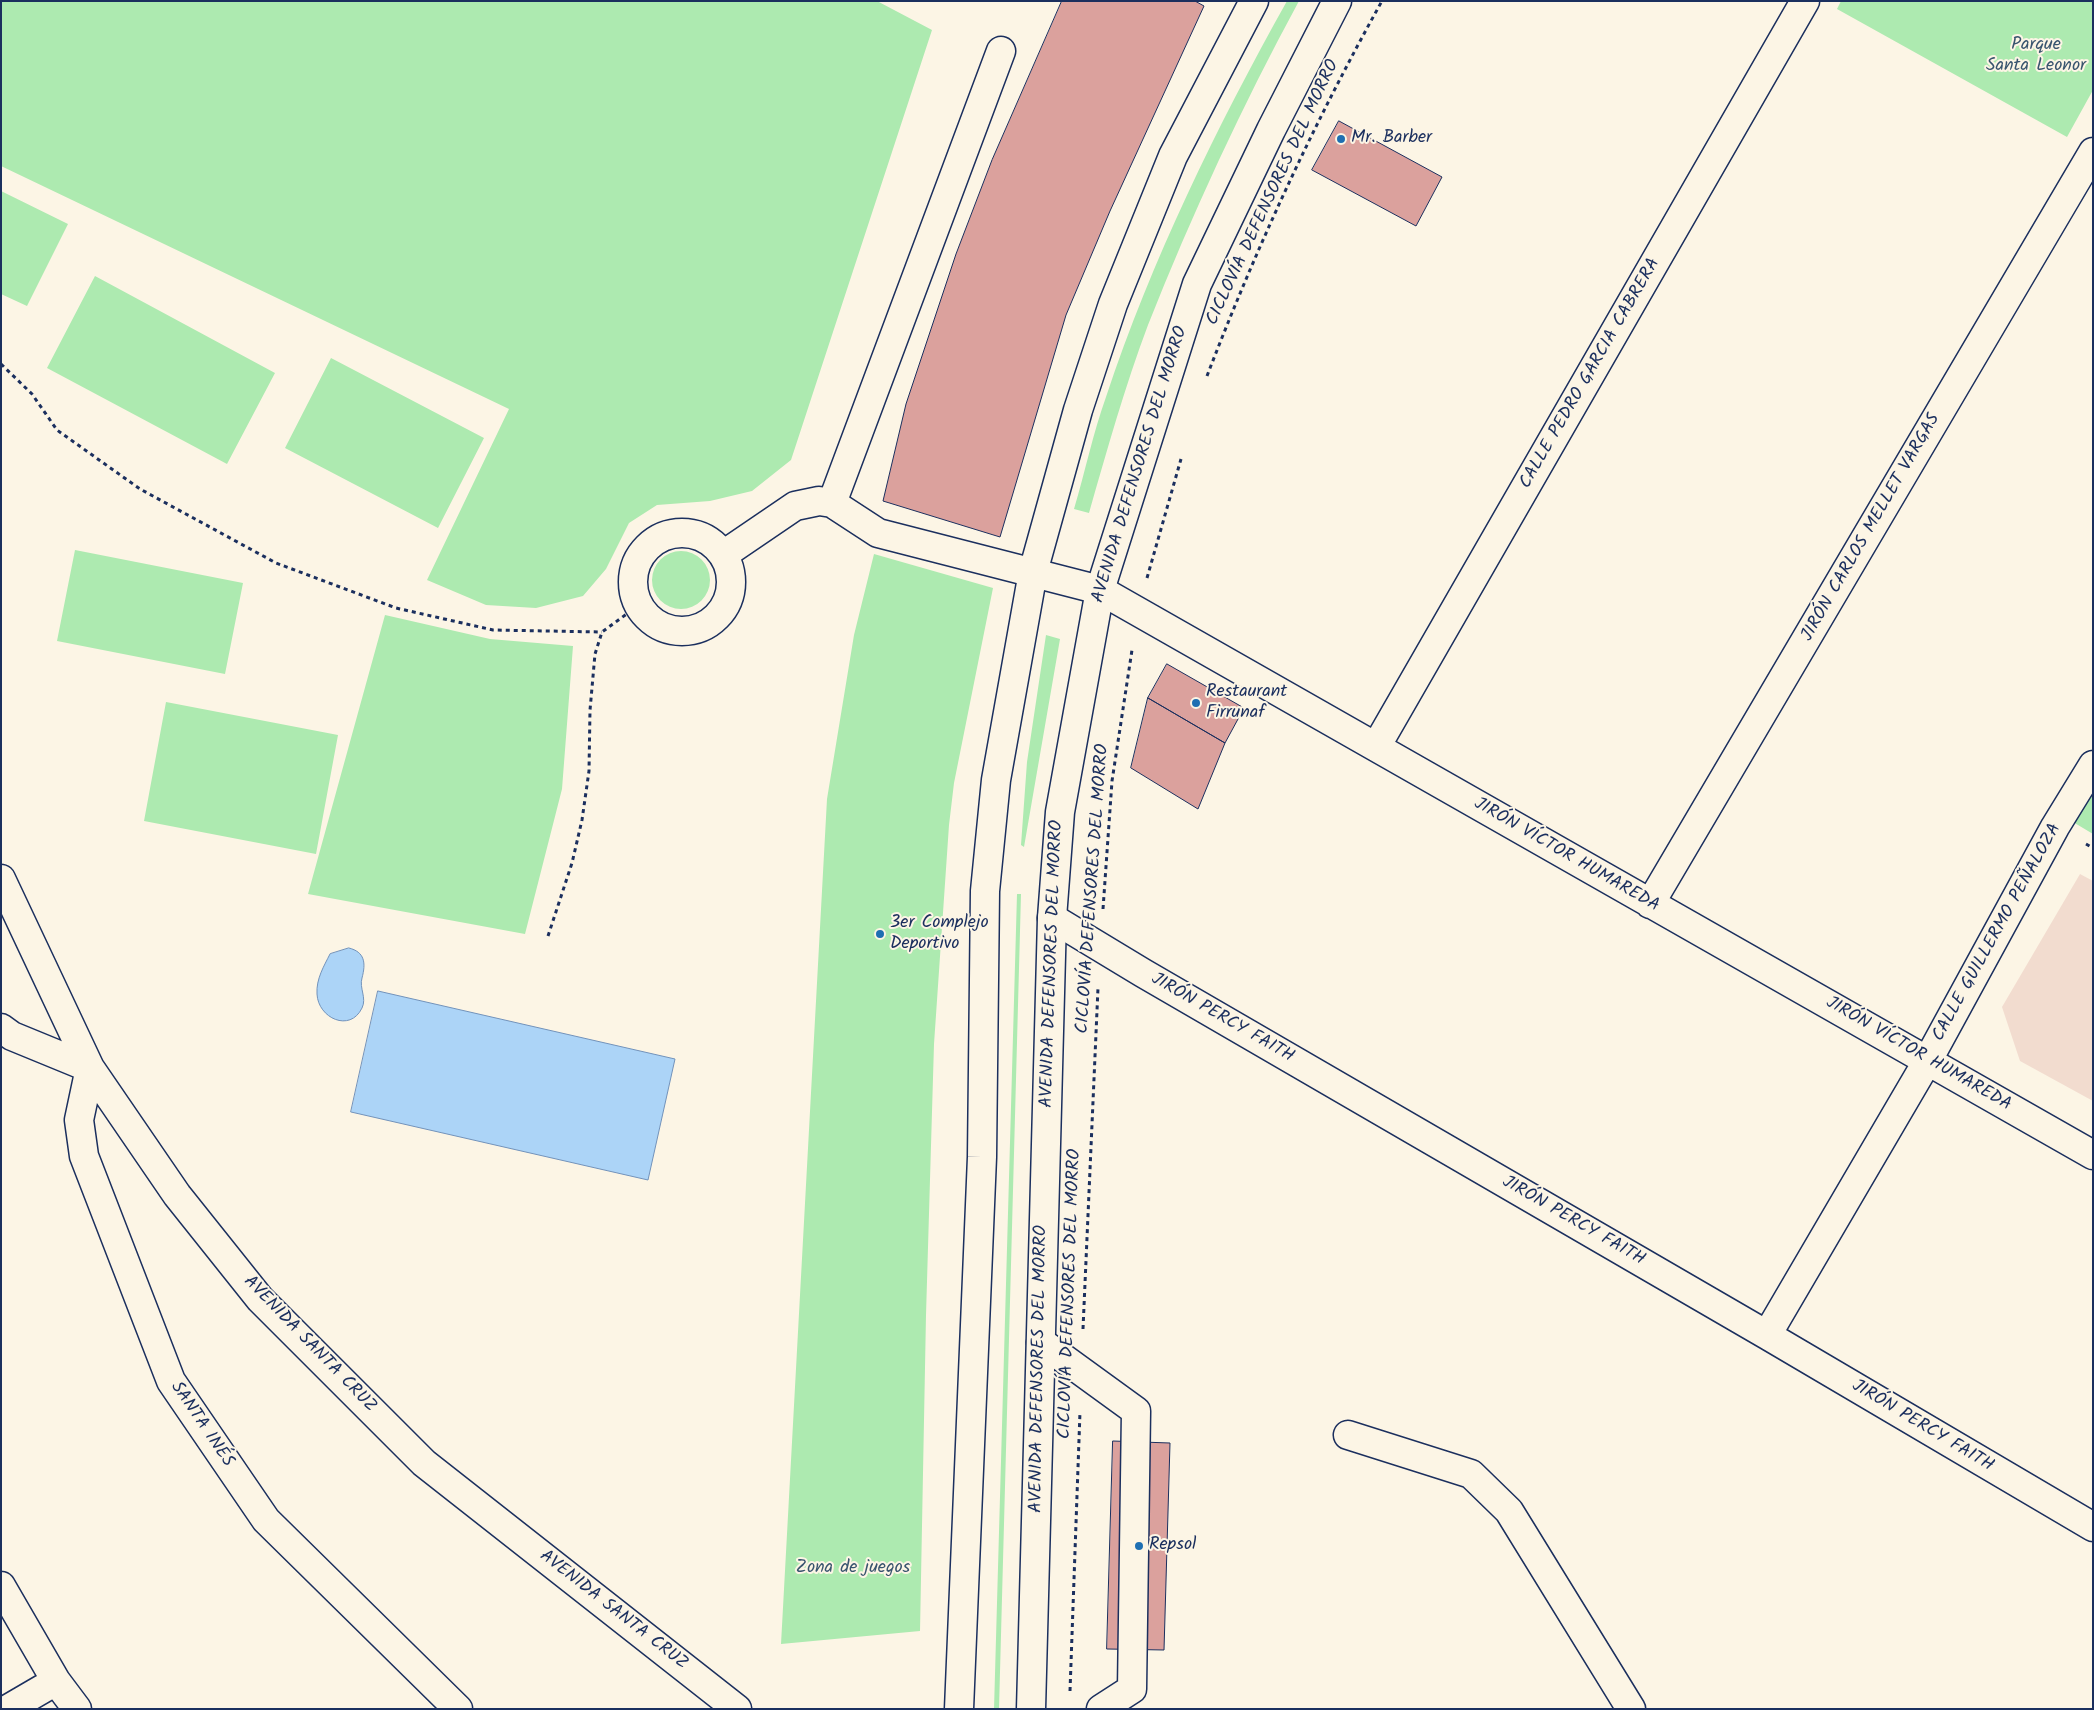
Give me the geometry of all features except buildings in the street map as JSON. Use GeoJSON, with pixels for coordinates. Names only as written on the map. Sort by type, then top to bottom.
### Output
{"type":"FeatureCollection","features":[{"type":"Feature","properties":{"kind":"street"},"geometry":{"type":"LineString","coordinates":[[959,1709],[982,1158],[986,891],[996,780],[1033,572],[1078,410],[1113,304],[1173,156],[1254,1]]}},
{"type":"Feature","properties":{"kind":"street","name":"AVENIDA DEFENSORES DEL MORRO"},"geometry":{"type":"LineString","coordinates":[[1031,1709],[1052,918],[1060,812],[1100,590],[1197,284],[1270,130],[1337,1]]}},
{"type":"Feature","properties":{"kind":"street","name":"CALLE PEDRO GARCIA CABRERA"},"geometry":{"type":"LineString","coordinates":[[1376,747],[1805,1]]}},
{"type":"Feature","properties":{"kind":"street"},"geometry":{"type":"LineString","coordinates":[[723,555],[795,506],[819,501],[832,503],[1001,51]]}},
{"type":"Feature","properties":{"kind":"street","name":"JIRÓN CARLOS MELLET VARGAS"},"geometry":{"type":"LineString","coordinates":[[1650,904],[2093,152]]}},
{"type":"Feature","properties":{"kind":"street","name":"JIRÓN VÍCTOR HUMAREDA"},"geometry":{"type":"LineString","coordinates":[[832,503],[878,533],[1100,590],[2093,1155]]}},
{"type":"Feature","properties":{"kind":"street"},"geometry":{"type":"LineString","coordinates":[[683,533],[698,536],[712,543],[723,555],[730,570],[731,586],[727,603],[717,616],[703,626],[688,631],[671,630],[656,624],[639,605],[632,583],[635,567],[642,553],[654,542],[667,535],[683,533]]}},
{"type":"Feature","properties":{"kind":"street","name":"CALLE GUILLERMO PEÑALOZA"},"geometry":{"type":"LineString","coordinates":[[1767,1335],[1928,1060],[2055,827],[2093,765]]}},
{"type":"Feature","properties":{"kind":"street","name":"AVENIDA SANTA CRUZ"},"geometry":{"type":"LineString","coordinates":[[1,879],[90,1068],[177,1195],[260,1299],[424,1463],[737,1709]]}},
{"type":"Feature","properties":{"kind":"street","name":"JIRÓN PERCY FAITH"},"geometry":{"type":"LineString","coordinates":[[1052,918],[2093,1527]]}},
{"type":"Feature","properties":{"kind":"street"},"geometry":{"type":"LineString","coordinates":[[1,1028],[12,1036],[90,1068]]}},
{"type":"Feature","properties":{"kind":"street","name":"SANTA INÉS"},"geometry":{"type":"LineString","coordinates":[[90,1068],[79,1120],[84,1156],[170,1381],[266,1520],[458,1709]]}},
{"type":"Feature","properties":{"kind":"street"},"geometry":{"type":"LineString","coordinates":[[1041,1342],[1136,1411],[1132,1689],[1101,1709]]}},
{"type":"Feature","properties":{"kind":"street"},"geometry":{"type":"LineString","coordinates":[[1348,1435],[1471,1474],[1509,1511],[1631,1709]]}},
{"type":"Feature","properties":{"kind":"street"},"geometry":{"type":"LineString","coordinates":[[1,1586],[56,1681],[77,1709]]}},
{"type":"Feature","properties":{"kind":"street"},"geometry":{"type":"LineString","coordinates":[[8,1709],[56,1681]]}},
{"type":"Feature","properties":{"kind":"path","name":"CICLOVÍA DEFENSORES DEL MORRO"},"geometry":{"type":"LineString","coordinates":[[1207,378],[1240,290],[1306,149],[1382,1]]}},
{"type":"Feature","properties":{"kind":"path"},"geometry":{"type":"LineString","coordinates":[[1,364],[32,394],[57,430],[140,489],[276,563],[396,608],[493,630],[602,632]]}},
{"type":"Feature","properties":{"kind":"path","name":"CICLOVÍA DEFENSORES DEL MORRO"},"geometry":{"type":"LineString","coordinates":[[1070,1699],[1081,1370],[1100,947],[1112,782],[1138,611],[1183,451]]}},
{"type":"Feature","properties":{"kind":"path"},"geometry":{"type":"LineString","coordinates":[[548,936],[572,862],[582,820],[589,771],[590,710],[595,654],[602,632],[639,605]]}},
{"type":"Feature","properties":{"kind":"shaded area"},"geometry":{"type":"Polygon","coordinates":[[[2080,874],[2093,881],[2093,1101],[2020,1061],[2002,1007],[2080,874]]]}},
{"type":"Feature","properties":{"kind":"green space"},"geometry":{"type":"Polygon","coordinates":[[[1,1],[877,1],[932,30],[791,460],[752,491],[710,501],[657,505],[629,523],[606,569],[583,596],[536,608],[486,605],[427,580],[509,409],[1,166],[1,1]]]}},
{"type":"Feature","properties":{"kind":"green space"},"geometry":{"type":"Polygon","coordinates":[[[1287,1],[1299,1],[1219,161],[1182,242],[1148,325],[1124,395],[1089,513],[1074,509],[1101,411],[1144,295],[1187,195],[1235,97],[1287,1]]]}},
{"type":"Feature","properties":{"kind":"green space","name":"Parque Santa Leonor"},"geometry":{"type":"Polygon","coordinates":[[[1841,1],[2093,1],[2093,90],[2067,137],[1837,9],[1841,1]]]}},
{"type":"Feature","properties":{"kind":"green space"},"geometry":{"type":"Polygon","coordinates":[[[1,191],[68,224],[27,306],[1,294],[1,191]]]}},
{"type":"Feature","properties":{"kind":"green space"},"geometry":{"type":"Polygon","coordinates":[[[95,276],[275,373],[227,464],[47,368],[95,276]]]}},
{"type":"Feature","properties":{"kind":"green space"},"geometry":{"type":"Polygon","coordinates":[[[331,358],[484,438],[438,528],[285,448],[331,358]]]}},
{"type":"Feature","properties":{"kind":"green space"},"geometry":{"type":"Polygon","coordinates":[[[75,550],[243,583],[225,674],[57,641],[75,550]]]}},
{"type":"Feature","properties":{"kind":"green space"},"geometry":{"type":"Polygon","coordinates":[[[681,551],[692,553],[705,564],[710,580],[708,591],[697,604],[681,609],[670,607],[657,596],[652,580],[654,569],[665,556],[681,551]]]}},
{"type":"Feature","properties":{"kind":"green space","name":"3er Complejo Deportivo"},"geometry":{"type":"Polygon","coordinates":[[[874,554],[993,588],[954,783],[949,825],[934,1044],[926,1315],[920,1631],[781,1644],[827,799],[854,635],[874,554]]]}},
{"type":"Feature","properties":{"kind":"green space"},"geometry":{"type":"Polygon","coordinates":[[[385,615],[490,639],[573,646],[562,789],[525,934],[308,894],[385,615]]]}},
{"type":"Feature","properties":{"kind":"green space"},"geometry":{"type":"Polygon","coordinates":[[[1046,635],[1060,639],[1024,847],[1021,845],[1027,762],[1046,635]]]}},
{"type":"Feature","properties":{"kind":"green space"},"geometry":{"type":"Polygon","coordinates":[[[166,702],[338,735],[316,854],[144,821],[166,702]]]}},
{"type":"Feature","properties":{"kind":"green space"},"geometry":{"type":"Polygon","coordinates":[[[2093,789],[2093,834],[2073,822],[2093,789]]]}},
{"type":"Feature","properties":{"kind":"green space"},"geometry":{"type":"Polygon","coordinates":[[[1017,894],[1021,894],[999,1709],[994,1709],[1017,894]]]}},
{"type":"Feature","properties":{"kind":"water"},"geometry":{"type":"Polygon","coordinates":[[[349,948],[358,952],[363,959],[364,968],[361,982],[364,1000],[357,1016],[343,1021],[329,1016],[323,1010],[319,1003],[317,988],[321,973],[330,954],[349,948]]]}},
{"type":"Feature","properties":{"kind":"water"},"geometry":{"type":"Polygon","coordinates":[[[378,991],[675,1059],[648,1180],[351,1112],[378,991]]]}},
{"type":"Feature","properties":{"kind":"place","name":"Mr. Barber"},"geometry":{"type":"Point","coordinates":[1341,139]}},
{"type":"Feature","properties":{"kind":"place","name":"Restaurant Firrunaf"},"geometry":{"type":"Point","coordinates":[1196,703]}},
{"type":"Feature","properties":{"kind":"place","name":"3er Complejo Deportivo"},"geometry":{"type":"Point","coordinates":[880,934]}},
{"type":"Feature","properties":{"kind":"place","name":"Repsol"},"geometry":{"type":"Point","coordinates":[1139,1546]}},
{"type":"Feature","properties":{"kind":"park label","name":"Zona de juegos"},"geometry":{"type":"Point","coordinates":[853,1569]}}]}
